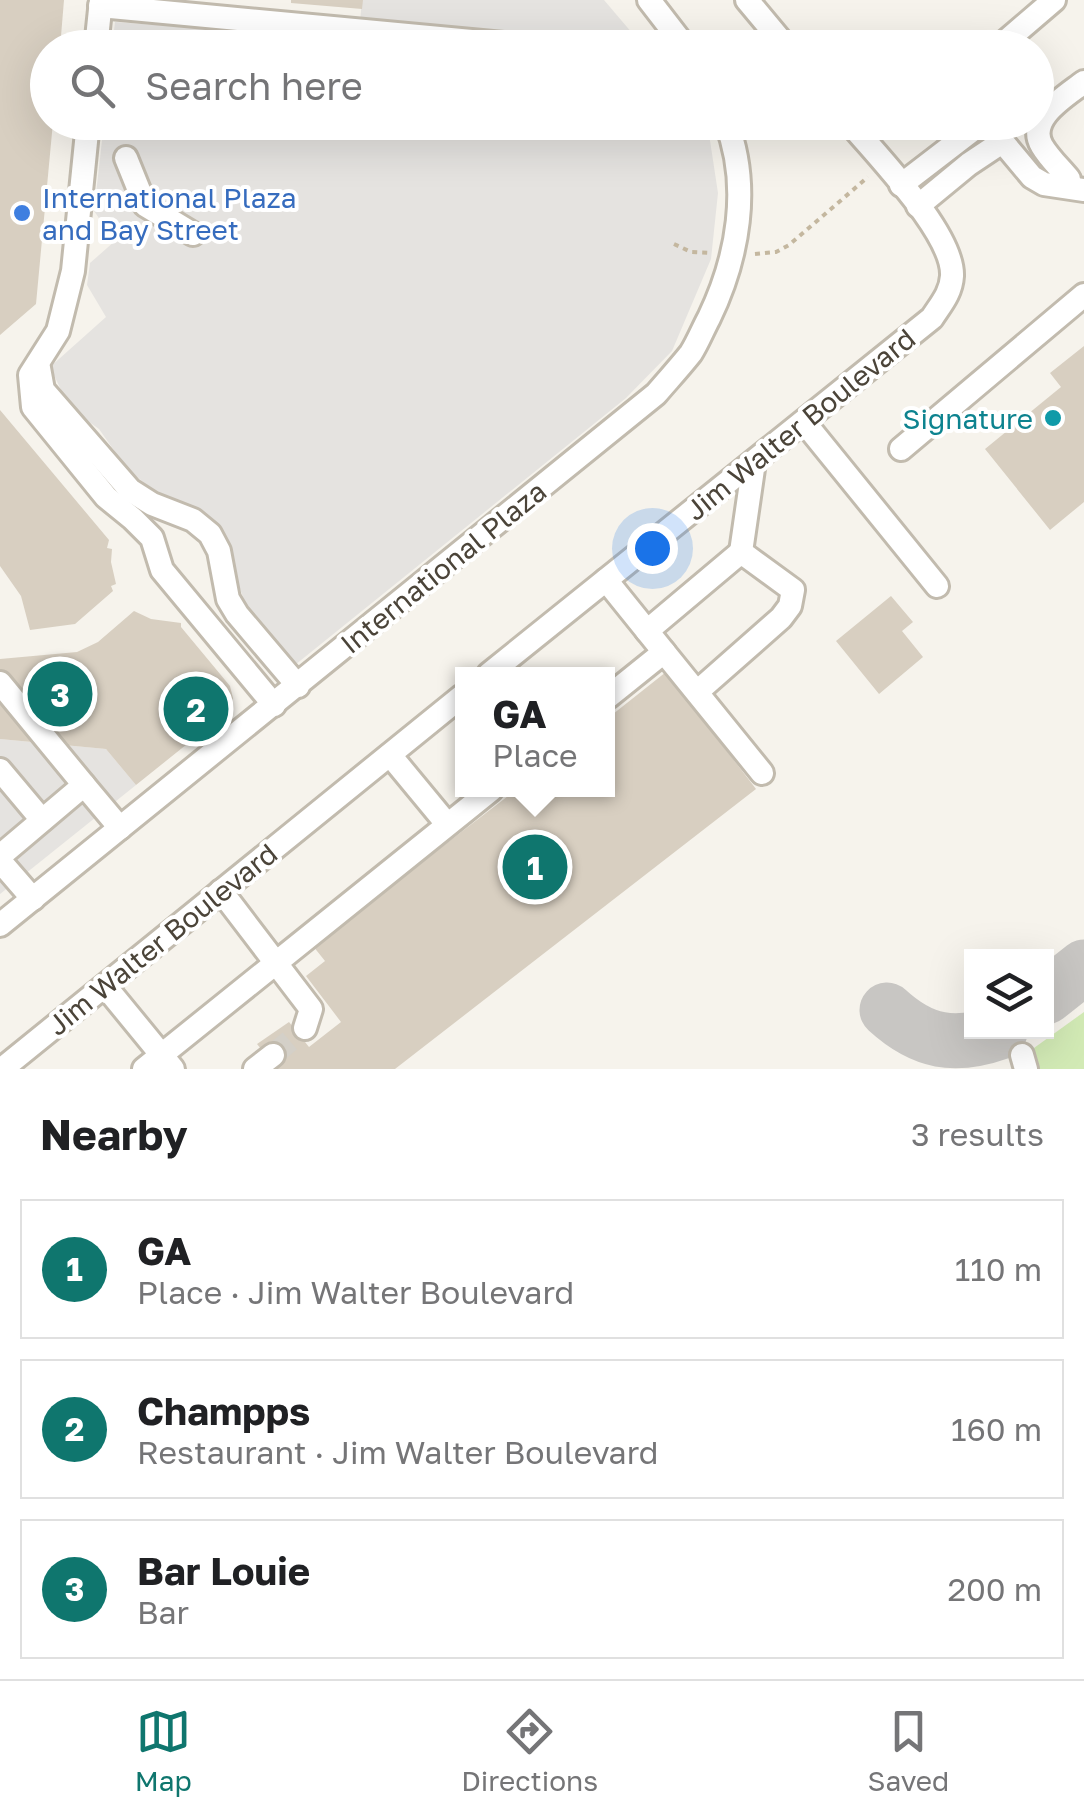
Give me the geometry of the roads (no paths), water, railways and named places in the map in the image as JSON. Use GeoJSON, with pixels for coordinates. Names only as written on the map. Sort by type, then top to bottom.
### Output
{"type":"FeatureCollection","features":[{"type":"Feature","properties":{"kind":"street"},"geometry":{"type":"LineString","coordinates":[[649,0],[672,30]]}},
{"type":"Feature","properties":{"kind":"street"},"geometry":{"type":"LineString","coordinates":[[747,0],[771,30]]}},
{"type":"Feature","properties":{"kind":"street"},"geometry":{"type":"LineString","coordinates":[[1019,30],[1054,0]]}},
{"type":"Feature","properties":{"kind":"street"},"geometry":{"type":"LineString","coordinates":[[98,30],[101,3],[368,30]]}},
{"type":"Feature","properties":{"kind":"street"},"geometry":{"type":"LineString","coordinates":[[1054,107],[1084,82]]}},
{"type":"Feature","properties":{"kind":"street"},"geometry":{"type":"LineString","coordinates":[[86,140],[73,271],[58,331],[30,375],[33,407],[106,498],[152,538],[162,570],[274,705]]}},
{"type":"Feature","properties":{"kind":"street","name":"International Plaza"},"geometry":{"type":"LineString","coordinates":[[0,925],[656,394],[692,351],[719,297],[733,254],[739,210],[738,169],[731,140]]}},
{"type":"Feature","properties":{"kind":"street"},"geometry":{"type":"LineString","coordinates":[[864,140],[918,206],[1002,142],[1032,177],[1044,184],[1074,181]]}},
{"type":"Feature","properties":{"kind":"street"},"geometry":{"type":"LineString","coordinates":[[901,185],[960,140]]}},
{"type":"Feature","properties":{"kind":"street"},"geometry":{"type":"LineString","coordinates":[[1039,140],[1074,181]]}},
{"type":"Feature","properties":{"kind":"street"},"geometry":{"type":"LineString","coordinates":[[126,158],[145,206],[193,234]]}},
{"type":"Feature","properties":{"kind":"street","name":"Jim Walter Boulevard"},"geometry":{"type":"LineString","coordinates":[[499,667],[932,318],[949,293],[952,274],[948,253],[936,228],[918,206]]}},
{"type":"Feature","properties":{"kind":"street"},"geometry":{"type":"LineString","coordinates":[[902,449],[1084,295]]}},
{"type":"Feature","properties":{"kind":"street"},"geometry":{"type":"LineString","coordinates":[[38,360],[43,390],[130,490],[152,504],[193,520],[210,534],[219,551],[228,599],[236,614],[298,686]]}},
{"type":"Feature","properties":{"kind":"street"},"geometry":{"type":"LineString","coordinates":[[804,422],[937,586]]}},
{"type":"Feature","properties":{"kind":"street"},"geometry":{"type":"LineString","coordinates":[[647,631],[741,552],[754,462]]}},
{"type":"Feature","properties":{"kind":"street"},"geometry":{"type":"LineString","coordinates":[[697,692],[782,618],[790,606],[793,590],[741,552]]}},
{"type":"Feature","properties":{"kind":"street"},"geometry":{"type":"LineString","coordinates":[[606,580],[762,773]]}},
{"type":"Feature","properties":{"kind":"street"},"geometry":{"type":"LineString","coordinates":[[615,691],[664,652]]}},
{"type":"Feature","properties":{"kind":"street"},"geometry":{"type":"LineString","coordinates":[[0,683],[120,828]]}},
{"type":"Feature","properties":{"kind":"street","name":"Jim Walter Boulevard"},"geometry":{"type":"LineString","coordinates":[[2,1069],[455,702]]}},
{"type":"Feature","properties":{"kind":"street"},"geometry":{"type":"LineString","coordinates":[[390,755],[447,824]]}},
{"type":"Feature","properties":{"kind":"street"},"geometry":{"type":"LineString","coordinates":[[0,770],[42,820]]}},
{"type":"Feature","properties":{"kind":"street"},"geometry":{"type":"LineString","coordinates":[[32,899],[0,858],[84,785]]}},
{"type":"Feature","properties":{"kind":"street"},"geometry":{"type":"LineString","coordinates":[[104,986],[159,1064],[275,961],[482,797]]}},
{"type":"Feature","properties":{"kind":"street"},"geometry":{"type":"LineString","coordinates":[[220,891],[311,1009],[306,1028]]}},
{"type":"Feature","properties":{"kind":"tunnel"},"geometry":{"type":"LineString","coordinates":[[273,1055],[305,1028]]}},
{"type":"Feature","properties":{"kind":"place","name":"International Plaza and Bay Street"},"geometry":{"type":"Point","coordinates":[22,213]}},
{"type":"Feature","properties":{"kind":"place","name":"Signature"},"geometry":{"type":"Point","coordinates":[1053,418]}},
{"type":"Feature","properties":{"kind":"place","name":"Bar Louie"},"geometry":{"type":"Point","coordinates":[60,694]}},
{"type":"Feature","properties":{"kind":"place","name":"Champps"},"geometry":{"type":"Point","coordinates":[196,709]}},
{"type":"Feature","properties":{"kind":"place","name":"GA"},"geometry":{"type":"Point","coordinates":[535,867]}}]}
